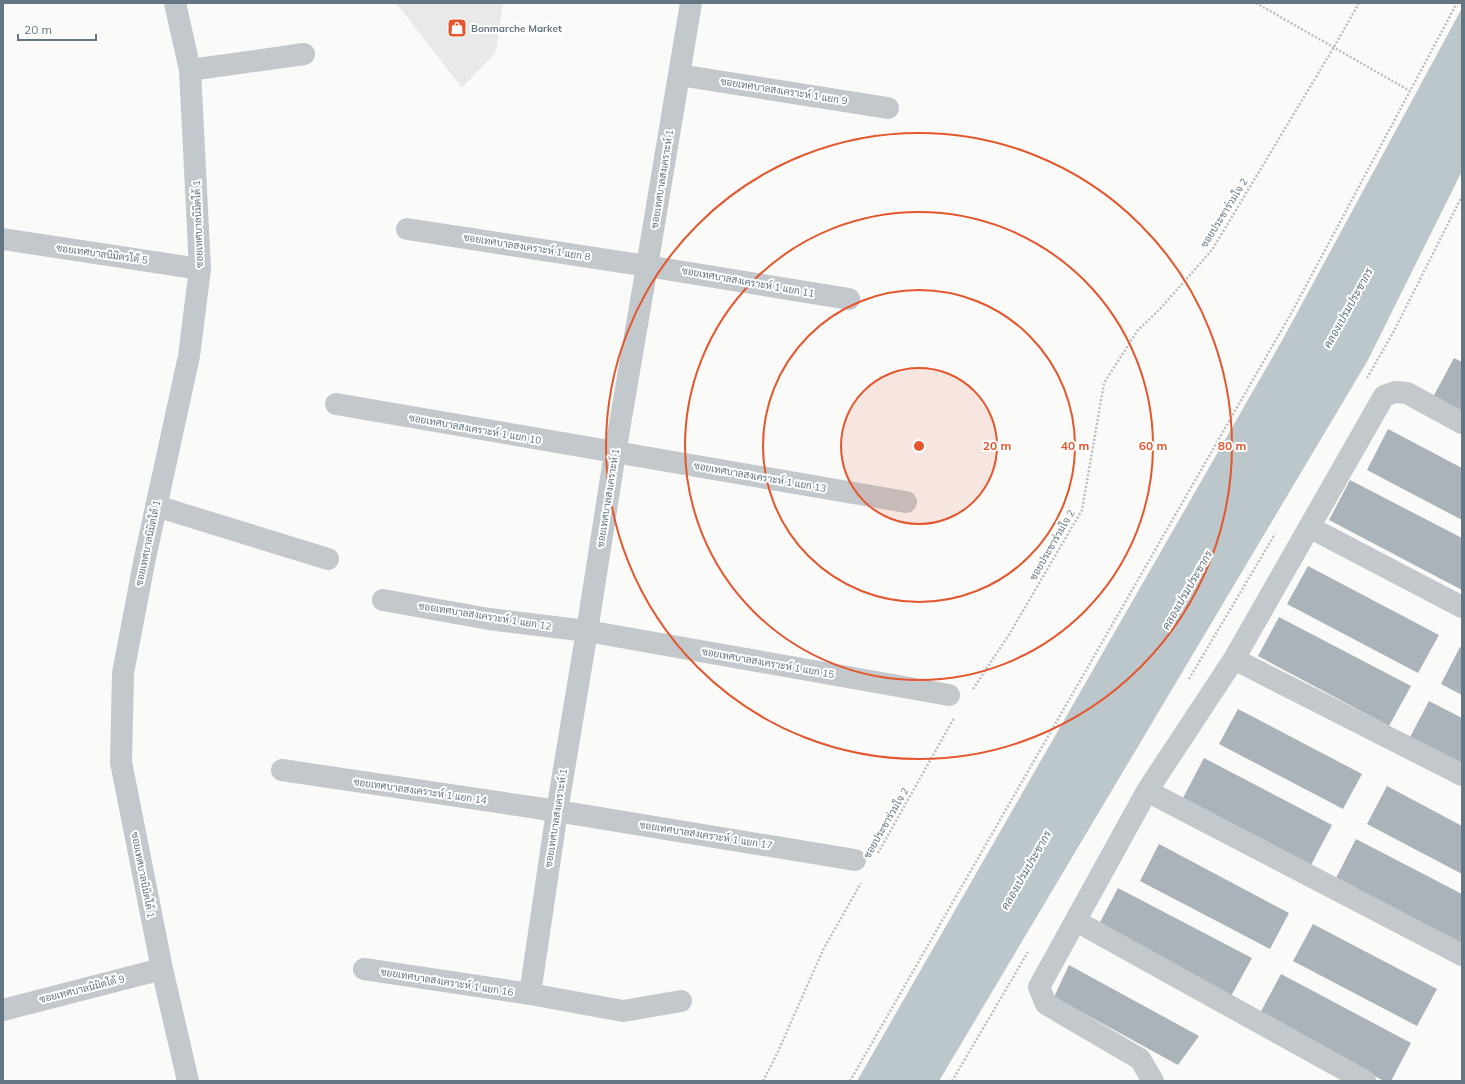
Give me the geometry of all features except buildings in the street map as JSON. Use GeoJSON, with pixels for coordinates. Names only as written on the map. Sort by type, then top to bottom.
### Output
{"type":"FeatureCollection","features":[{"type":"Feature","properties":{"kind":"street","name":"ซอยเทศบาลนิมิตใต้ 1"},"geometry":{"type":"LineString","coordinates":[[175,3],[190,70],[200,269],[189,356],[156,506],[123,673],[121,762],[162,969],[188,1081]]}},
{"type":"Feature","properties":{"kind":"street","name":"ซอยเทศบาลสงเคราะห์ 1"},"geometry":{"type":"LineString","coordinates":[[530,994],[557,811],[587,631],[614,453],[648,266],[691,3]]}},
{"type":"Feature","properties":{"kind":"street"},"geometry":{"type":"LineString","coordinates":[[190,70],[304,54]]}},
{"type":"Feature","properties":{"kind":"street","name":"ซอยเทศบาลสงเคราะห์ 1 แยก 9"},"geometry":{"type":"LineString","coordinates":[[679,75],[888,108]]}},
{"type":"Feature","properties":{"kind":"street","name":"ซอยเทศบาลสงเคราะห์ 1 แยก 8"},"geometry":{"type":"LineString","coordinates":[[407,229],[648,266]]}},
{"type":"Feature","properties":{"kind":"street","name":"ซอยเทศบาลนิมิตรใต้ 5"},"geometry":{"type":"LineString","coordinates":[[3,239],[200,269]]}},
{"type":"Feature","properties":{"kind":"street","name":"ซอยเทศบาลสงเคราะห์ 1 แยก 11"},"geometry":{"type":"LineString","coordinates":[[648,266],[849,299]]}},
{"type":"Feature","properties":{"kind":"street"},"geometry":{"type":"LineString","coordinates":[[1153,1081],[1140,1059],[1046,1004],[1040,987],[1147,791],[1234,658],[1384,396],[1395,392],[1407,393],[1462,423]]}},
{"type":"Feature","properties":{"kind":"street","name":"ซอยเทศบาลสงเคราะห์ 1 แยก 10"},"geometry":{"type":"LineString","coordinates":[[336,404],[614,453]]}},
{"type":"Feature","properties":{"kind":"street","name":"ซอยเทศบาลสงเคราะห์ 1 แยก 13"},"geometry":{"type":"LineString","coordinates":[[614,453],[906,502]]}},
{"type":"Feature","properties":{"kind":"street"},"geometry":{"type":"LineString","coordinates":[[156,506],[328,559]]}},
{"type":"Feature","properties":{"kind":"street"},"geometry":{"type":"LineString","coordinates":[[1309,527],[1462,607]]}},
{"type":"Feature","properties":{"kind":"street","name":"ซอยเทศบาลสงเคราะห์ 1 แยก 12"},"geometry":{"type":"LineString","coordinates":[[383,600],[489,619],[587,631]]}},
{"type":"Feature","properties":{"kind":"street","name":"ซอยเทศบาลสงเคราะห์ 1 แยก 15"},"geometry":{"type":"LineString","coordinates":[[587,631],[959,701]]}},
{"type":"Feature","properties":{"kind":"street"},"geometry":{"type":"LineString","coordinates":[[1234,658],[1462,775]]}},
{"type":"Feature","properties":{"kind":"street","name":"ซอยเทศบาลสงเคราะห์ 1 แยก 14"},"geometry":{"type":"LineString","coordinates":[[282,770],[557,811]]}},
{"type":"Feature","properties":{"kind":"street"},"geometry":{"type":"LineString","coordinates":[[1147,791],[1462,955]]}},
{"type":"Feature","properties":{"kind":"street","name":"ซอยเทศบาลสงเคราะห์ 1 แยก 17"},"geometry":{"type":"LineString","coordinates":[[557,811],[855,860]]}},
{"type":"Feature","properties":{"kind":"street"},"geometry":{"type":"LineString","coordinates":[[1076,921],[1365,1081]]}},
{"type":"Feature","properties":{"kind":"street","name":"ซอยเทศบาลนิมิตใต้ 9"},"geometry":{"type":"LineString","coordinates":[[3,1010],[162,969]]}},
{"type":"Feature","properties":{"kind":"street","name":"ซอยเทศบาลสงเคราะห์ 1 แยก 16"},"geometry":{"type":"LineString","coordinates":[[364,969],[530,994],[623,1011],[681,1001]]}},
{"type":"Feature","properties":{"kind":"path"},"geometry":{"type":"LineString","coordinates":[[1256,3],[1410,91]]}},
{"type":"Feature","properties":{"kind":"path","name":"ซอยประชาร่วมใจ 2"},"geometry":{"type":"LineString","coordinates":[[877,855],[959,701],[1010,633],[1082,510],[1104,383],[1138,330],[1160,309],[1212,250],[1359,3]]}},
{"type":"Feature","properties":{"kind":"path"},"geometry":{"type":"LineString","coordinates":[[850,1081],[1293,310],[1456,3]]}},
{"type":"Feature","properties":{"kind":"path"},"geometry":{"type":"LineString","coordinates":[[1366,379],[1394,331],[1462,196]]}},
{"type":"Feature","properties":{"kind":"path"},"geometry":{"type":"LineString","coordinates":[[1187,682],[1277,531]]}},
{"type":"Feature","properties":{"kind":"path"},"geometry":{"type":"LineString","coordinates":[[763,1081],[776,1056],[823,950],[861,882]]}},
{"type":"Feature","properties":{"kind":"path"},"geometry":{"type":"LineString","coordinates":[[952,1081],[1029,950]]}},
{"type":"Feature","properties":{"kind":"shaded area","name":"Bonmarche Market"},"geometry":{"type":"Polygon","coordinates":[[[396,3],[503,3],[496,52],[462,88],[396,3]]]}},
{"type":"Feature","properties":{"kind":"water","name":"คลองเปรมประชากร"},"geometry":{"type":"Polygon","coordinates":[[[1462,8],[1462,171],[1368,360],[939,1081],[857,1081],[1284,337],[1462,8]]]}},
{"type":"Feature","properties":{"kind":"place","name":"Bonmarche Market"},"geometry":{"type":"Point","coordinates":[457,28]}}]}
